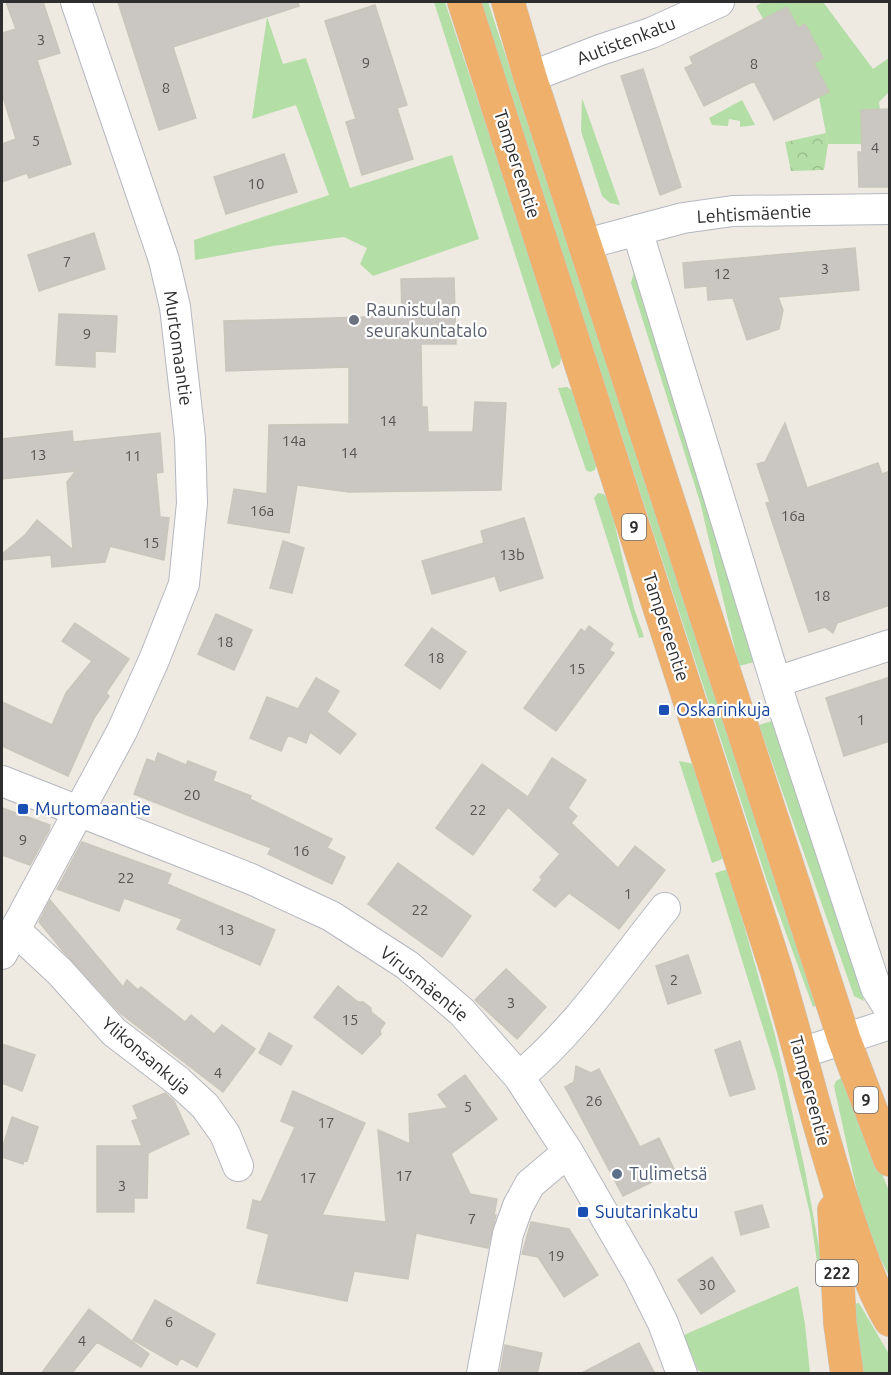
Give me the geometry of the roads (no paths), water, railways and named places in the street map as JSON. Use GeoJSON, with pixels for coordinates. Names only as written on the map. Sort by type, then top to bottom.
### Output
{"type":"FeatureCollection","features":[{"type":"Feature","properties":{"kind":"highway","name":"Tampereentie"},"geometry":{"type":"LineString","coordinates":[[464,2],[765,935],[801,1053],[832,1172],[863,1259],[890,1320]]}},
{"type":"Feature","properties":{"kind":"highway","name":"9"},"geometry":{"type":"LineString","coordinates":[[508,2],[530,78],[844,1039],[890,1160]]}},
{"type":"Feature","properties":{"kind":"highway","name":"222"},"geometry":{"type":"LineString","coordinates":[[832,1172],[840,1323],[847,1374]]}},
{"type":"Feature","properties":{"kind":"street","name":"Murtomaantie"},"geometry":{"type":"LineString","coordinates":[[8,942],[122,731],[154,660],[184,584],[192,503],[190,438],[175,307],[164,260],[76,2]]}},
{"type":"Feature","properties":{"kind":"street","name":"Autistenkatu"},"geometry":{"type":"LineString","coordinates":[[530,78],[600,50],[651,33],[719,2]]}},
{"type":"Feature","properties":{"kind":"street","name":"Lehtismäentie"},"geometry":{"type":"LineString","coordinates":[[586,244],[683,218],[733,211],[890,209]]}},
{"type":"Feature","properties":{"kind":"street"},"geometry":{"type":"LineString","coordinates":[[637,230],[776,682],[876,988],[890,1010]]}},
{"type":"Feature","properties":{"kind":"street"},"geometry":{"type":"LineString","coordinates":[[776,682],[890,645]]}},
{"type":"Feature","properties":{"kind":"street","name":"Virusmäentie"},"geometry":{"type":"LineString","coordinates":[[2,781],[251,879],[331,916],[407,965],[438,991],[471,1021],[519,1077],[568,1152],[644,1284],[663,1323],[682,1374]]}},
{"type":"Feature","properties":{"kind":"street"},"geometry":{"type":"LineString","coordinates":[[519,1077],[540,1060],[571,1026],[665,908]]}},
{"type":"Feature","properties":{"kind":"street","name":"Ylikonsankuja"},"geometry":{"type":"LineString","coordinates":[[8,942],[60,972],[114,1032],[178,1081],[205,1106],[225,1134],[238,1166]]}},
{"type":"Feature","properties":{"kind":"street"},"geometry":{"type":"LineString","coordinates":[[801,1053],[890,1024]]}},
{"type":"Feature","properties":{"kind":"street"},"geometry":{"type":"LineString","coordinates":[[482,1374],[508,1234],[518,1206],[530,1184],[568,1152]]}},
{"type":"Feature","properties":{"kind":"place","name":"Raunistulan seurakuntatalo"},"geometry":{"type":"Point","coordinates":[354,320]}},
{"type":"Feature","properties":{"kind":"place","name":"Oskarinkuja"},"geometry":{"type":"Point","coordinates":[664,710]}},
{"type":"Feature","properties":{"kind":"place","name":"Murtomaantie"},"geometry":{"type":"Point","coordinates":[23,809]}},
{"type":"Feature","properties":{"kind":"place","name":"Tulimetsä"},"geometry":{"type":"Point","coordinates":[617,1174]}},
{"type":"Feature","properties":{"kind":"place","name":"Suutarinkatu"},"geometry":{"type":"Point","coordinates":[583,1212]}}]}
